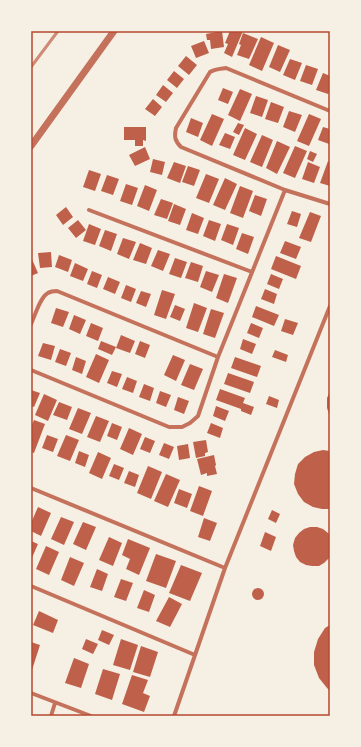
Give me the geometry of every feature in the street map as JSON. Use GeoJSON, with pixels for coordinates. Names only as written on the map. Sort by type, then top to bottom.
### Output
{"type":"FeatureCollection","features":[{"type":"Feature","properties":{"kind":"street"},"geometry":{"type":"LineString","coordinates":[[31,146],[114,31]]}},
{"type":"Feature","properties":{"kind":"street"},"geometry":{"type":"LineString","coordinates":[[330,111],[226,68],[218,69],[210,72],[176,128],[175,135],[176,142],[181,147],[285,190],[330,204]]}},
{"type":"Feature","properties":{"kind":"street"},"geometry":{"type":"LineString","coordinates":[[31,370],[169,427],[182,427],[190,423],[198,416],[218,357],[285,190]]}},
{"type":"Feature","properties":{"kind":"street"},"geometry":{"type":"LineString","coordinates":[[89,210],[252,272]]}},
{"type":"Feature","properties":{"kind":"street"},"geometry":{"type":"LineString","coordinates":[[31,324],[43,297],[51,291],[57,291],[218,357]]}},
{"type":"Feature","properties":{"kind":"street"},"geometry":{"type":"LineString","coordinates":[[174,716],[224,568],[330,306]]}},
{"type":"Feature","properties":{"kind":"street"},"geometry":{"type":"LineString","coordinates":[[31,488],[224,568]]}},
{"type":"Feature","properties":{"kind":"street"},"geometry":{"type":"LineString","coordinates":[[31,586],[195,655]]}},
{"type":"Feature","properties":{"kind":"street"},"geometry":{"type":"LineString","coordinates":[[31,693],[91,716]]}},
{"type":"Feature","properties":{"kind":"street"},"geometry":{"type":"LineString","coordinates":[[50,716],[55,703]]}},
{"type":"Feature","properties":{"kind":"building"},"geometry":{"type":"Polygon","coordinates":[[[222,31],[224,47],[211,49],[210,40],[207,40],[206,34],[222,31]]]}},
{"type":"Feature","properties":{"kind":"building"},"geometry":{"type":"Polygon","coordinates":[[[230,31],[243,31],[232,57],[224,53],[228,44],[225,43],[230,31]]]}},
{"type":"Feature","properties":{"kind":"building"},"geometry":{"type":"Polygon","coordinates":[[[243,33],[258,39],[249,59],[237,55],[241,45],[239,44],[243,33]]]}},
{"type":"Feature","properties":{"kind":"building"},"geometry":{"type":"Polygon","coordinates":[[[261,37],[274,43],[262,71],[249,65],[261,37]]]}},
{"type":"Feature","properties":{"kind":"building"},"geometry":{"type":"Polygon","coordinates":[[[204,41],[209,53],[196,58],[191,46],[204,41]]]}},
{"type":"Feature","properties":{"kind":"building"},"geometry":{"type":"Polygon","coordinates":[[[278,45],[290,50],[280,72],[269,67],[278,45]]]}},
{"type":"Feature","properties":{"kind":"building"},"geometry":{"type":"Polygon","coordinates":[[[186,56],[197,65],[189,75],[178,66],[186,56]]]}},
{"type":"Feature","properties":{"kind":"building"},"geometry":{"type":"Polygon","coordinates":[[[290,59],[302,63],[295,80],[283,75],[290,59]]]}},
{"type":"Feature","properties":{"kind":"building"},"geometry":{"type":"Polygon","coordinates":[[[306,65],[318,69],[312,85],[300,81],[306,65]]]}},
{"type":"Feature","properties":{"kind":"building"},"geometry":{"type":"Polygon","coordinates":[[[174,71],[184,79],[177,88],[167,80],[174,71]]]}},
{"type":"Feature","properties":{"kind":"building"},"geometry":{"type":"Polygon","coordinates":[[[323,73],[330,76],[330,90],[328,94],[316,90],[323,73]]]}},
{"type":"Feature","properties":{"kind":"building"},"geometry":{"type":"Polygon","coordinates":[[[163,85],[173,93],[166,102],[156,95],[163,85]]]}},
{"type":"Feature","properties":{"kind":"building"},"geometry":{"type":"Polygon","coordinates":[[[223,88],[233,92],[228,104],[218,100],[223,88]]]}},
{"type":"Feature","properties":{"kind":"building"},"geometry":{"type":"Polygon","coordinates":[[[240,89],[252,94],[240,121],[228,115],[240,89]]]}},
{"type":"Feature","properties":{"kind":"building"},"geometry":{"type":"Polygon","coordinates":[[[256,96],[268,100],[262,117],[250,113],[256,96]]]}},
{"type":"Feature","properties":{"kind":"building"},"geometry":{"type":"Polygon","coordinates":[[[153,99],[162,107],[155,116],[145,109],[153,99]]]}},
{"type":"Feature","properties":{"kind":"building"},"geometry":{"type":"Polygon","coordinates":[[[271,102],[284,107],[278,123],[265,119],[271,102]]]}},
{"type":"Feature","properties":{"kind":"building"},"geometry":{"type":"Polygon","coordinates":[[[289,111],[302,115],[295,132],[283,127],[289,111]]]}},
{"type":"Feature","properties":{"kind":"building"},"geometry":{"type":"Polygon","coordinates":[[[212,114],[224,119],[212,146],[200,140],[212,114]]]}},
{"type":"Feature","properties":{"kind":"building"},"geometry":{"type":"Polygon","coordinates":[[[309,114],[321,119],[309,146],[297,141],[309,114]]]}},
{"type":"Feature","properties":{"kind":"building"},"geometry":{"type":"Polygon","coordinates":[[[191,118],[203,123],[198,137],[186,132],[191,118]]]}},
{"type":"Feature","properties":{"kind":"building"},"geometry":{"type":"Polygon","coordinates":[[[238,123],[244,125],[239,135],[233,132],[238,123]]]}},
{"type":"Feature","properties":{"kind":"building"},"geometry":{"type":"Polygon","coordinates":[[[124,127],[146,127],[146,141],[143,140],[143,146],[135,146],[135,140],[124,140],[124,127]]]}},
{"type":"Feature","properties":{"kind":"building"},"geometry":{"type":"Polygon","coordinates":[[[323,127],[330,129],[329,144],[318,140],[323,127]]]}},
{"type":"Feature","properties":{"kind":"building"},"geometry":{"type":"Polygon","coordinates":[[[245,128],[257,134],[245,160],[233,155],[245,128]]]}},
{"type":"Feature","properties":{"kind":"building"},"geometry":{"type":"Polygon","coordinates":[[[225,133],[235,137],[230,149],[219,145],[225,133]]]}},
{"type":"Feature","properties":{"kind":"building"},"geometry":{"type":"Polygon","coordinates":[[[262,135],[273,140],[262,167],[250,162],[262,135]]]}},
{"type":"Feature","properties":{"kind":"building"},"geometry":{"type":"Polygon","coordinates":[[[277,141],[290,147],[277,174],[266,168],[277,141]]]}},
{"type":"Feature","properties":{"kind":"building"},"geometry":{"type":"Polygon","coordinates":[[[295,146],[307,151],[295,178],[283,173],[295,146]]]}},
{"type":"Feature","properties":{"kind":"building"},"geometry":{"type":"Polygon","coordinates":[[[145,147],[150,159],[135,166],[129,155],[145,147]]]}},
{"type":"Feature","properties":{"kind":"building"},"geometry":{"type":"Polygon","coordinates":[[[310,151],[317,154],[313,162],[307,159],[310,151]]]}},
{"type":"Feature","properties":{"kind":"building"},"geometry":{"type":"Polygon","coordinates":[[[153,159],[165,162],[162,175],[150,172],[153,159]]]}},
{"type":"Feature","properties":{"kind":"building"},"geometry":{"type":"Polygon","coordinates":[[[328,161],[330,162],[330,186],[320,183],[328,161]]]}},
{"type":"Feature","properties":{"kind":"building"},"geometry":{"type":"Polygon","coordinates":[[[174,162],[186,166],[180,183],[167,178],[174,162]]]}},
{"type":"Feature","properties":{"kind":"building"},"geometry":{"type":"Polygon","coordinates":[[[308,162],[320,167],[314,183],[302,179],[308,162]]]}},
{"type":"Feature","properties":{"kind":"building"},"geometry":{"type":"Polygon","coordinates":[[[188,166],[200,170],[194,186],[182,182],[188,166]]]}},
{"type":"Feature","properties":{"kind":"building"},"geometry":{"type":"Polygon","coordinates":[[[89,170],[101,174],[95,191],[83,187],[89,170]]]}},
{"type":"Feature","properties":{"kind":"building"},"geometry":{"type":"Polygon","coordinates":[[[206,174],[219,179],[209,203],[196,198],[206,174]]]}},
{"type":"Feature","properties":{"kind":"building"},"geometry":{"type":"Polygon","coordinates":[[[107,175],[119,179],[113,195],[101,191],[107,175]]]}},
{"type":"Feature","properties":{"kind":"building"},"geometry":{"type":"Polygon","coordinates":[[[225,178],[237,184],[225,210],[213,205],[225,178]]]}},
{"type":"Feature","properties":{"kind":"building"},"geometry":{"type":"Polygon","coordinates":[[[126,184],[138,188],[132,205],[120,201],[126,184]]]}},
{"type":"Feature","properties":{"kind":"building"},"geometry":{"type":"Polygon","coordinates":[[[145,185],[157,190],[149,211],[137,206],[145,185]]]}},
{"type":"Feature","properties":{"kind":"building"},"geometry":{"type":"Polygon","coordinates":[[[240,186],[253,191],[243,218],[230,213],[240,186]]]}},
{"type":"Feature","properties":{"kind":"building"},"geometry":{"type":"Polygon","coordinates":[[[255,195],[267,199],[261,216],[249,211],[255,195]]]}},
{"type":"Feature","properties":{"kind":"building"},"geometry":{"type":"Polygon","coordinates":[[[161,199],[173,203],[167,219],[154,215],[161,199]]]}},
{"type":"Feature","properties":{"kind":"building"},"geometry":{"type":"Polygon","coordinates":[[[174,204],[186,209],[180,225],[168,221],[174,204]]]}},
{"type":"Feature","properties":{"kind":"building"},"geometry":{"type":"Polygon","coordinates":[[[66,207],[73,217],[63,225],[56,215],[66,207]]]}},
{"type":"Feature","properties":{"kind":"building"},"geometry":{"type":"Polygon","coordinates":[[[292,211],[301,214],[297,227],[287,224],[292,211]]]}},
{"type":"Feature","properties":{"kind":"building"},"geometry":{"type":"Polygon","coordinates":[[[310,212],[321,216],[311,242],[299,238],[310,212]]]}},
{"type":"Feature","properties":{"kind":"building"},"geometry":{"type":"Polygon","coordinates":[[[192,213],[204,218],[198,234],[186,230],[192,213]]]}},
{"type":"Feature","properties":{"kind":"building"},"geometry":{"type":"Polygon","coordinates":[[[78,220],[86,230],[76,238],[68,228],[78,220]]]}},
{"type":"Feature","properties":{"kind":"building"},"geometry":{"type":"Polygon","coordinates":[[[209,220],[221,224],[215,241],[203,236],[209,220]]]}},
{"type":"Feature","properties":{"kind":"building"},"geometry":{"type":"Polygon","coordinates":[[[89,224],[101,229],[95,245],[83,241],[89,224]]]}},
{"type":"Feature","properties":{"kind":"building"},"geometry":{"type":"Polygon","coordinates":[[[227,224],[239,228],[233,245],[221,240],[227,224]]]}},
{"type":"Feature","properties":{"kind":"building"},"geometry":{"type":"Polygon","coordinates":[[[105,230],[117,234],[111,251],[99,246],[105,230]]]}},
{"type":"Feature","properties":{"kind":"building"},"geometry":{"type":"Polygon","coordinates":[[[242,233],[254,237],[248,254],[236,249],[242,233]]]}},
{"type":"Feature","properties":{"kind":"building"},"geometry":{"type":"Polygon","coordinates":[[[123,238],[136,242],[129,259],[117,254],[123,238]]]}},
{"type":"Feature","properties":{"kind":"building"},"geometry":{"type":"Polygon","coordinates":[[[285,241],[301,247],[296,259],[280,253],[285,241]]]}},
{"type":"Feature","properties":{"kind":"building"},"geometry":{"type":"Polygon","coordinates":[[[140,243],[152,248],[146,264],[133,260],[140,243]]]}},
{"type":"Feature","properties":{"kind":"building"},"geometry":{"type":"Polygon","coordinates":[[[158,250],[170,254],[163,271],[151,266],[158,250]]]}},
{"type":"Feature","properties":{"kind":"building"},"geometry":{"type":"Polygon","coordinates":[[[51,252],[52,267],[40,268],[38,253],[51,252]]]}},
{"type":"Feature","properties":{"kind":"building"},"geometry":{"type":"Polygon","coordinates":[[[59,255],[72,260],[68,272],[55,267],[59,255]]]}},
{"type":"Feature","properties":{"kind":"building"},"geometry":{"type":"Polygon","coordinates":[[[276,256],[301,266],[296,279],[271,269],[276,256]]]}},
{"type":"Feature","properties":{"kind":"building"},"geometry":{"type":"Polygon","coordinates":[[[31,257],[38,273],[31,276],[31,257]]]}},
{"type":"Feature","properties":{"kind":"building"},"geometry":{"type":"Polygon","coordinates":[[[175,258],[187,262],[181,278],[169,274],[175,258]]]}},
{"type":"Feature","properties":{"kind":"building"},"geometry":{"type":"Polygon","coordinates":[[[191,262],[203,266],[198,282],[185,278],[191,262]]]}},
{"type":"Feature","properties":{"kind":"building"},"geometry":{"type":"Polygon","coordinates":[[[75,263],[88,269],[83,281],[70,276],[75,263]]]}},
{"type":"Feature","properties":{"kind":"building"},"geometry":{"type":"Polygon","coordinates":[[[92,271],[102,275],[97,288],[87,284],[92,271]]]}},
{"type":"Feature","properties":{"kind":"building"},"geometry":{"type":"Polygon","coordinates":[[[206,271],[219,275],[212,292],[200,287],[206,271]]]}},
{"type":"Feature","properties":{"kind":"building"},"geometry":{"type":"Polygon","coordinates":[[[224,274],[237,278],[228,303],[216,298],[224,274]]]}},
{"type":"Feature","properties":{"kind":"building"},"geometry":{"type":"Polygon","coordinates":[[[271,274],[283,279],[279,289],[267,284],[271,274]]]}},
{"type":"Feature","properties":{"kind":"building"},"geometry":{"type":"Polygon","coordinates":[[[108,277],[120,282],[115,294],[103,289],[108,277]]]}},
{"type":"Feature","properties":{"kind":"building"},"geometry":{"type":"Polygon","coordinates":[[[126,285],[136,289],[131,302],[121,298],[126,285]]]}},
{"type":"Feature","properties":{"kind":"building"},"geometry":{"type":"Polygon","coordinates":[[[265,289],[277,294],[274,304],[261,299],[265,289]]]}},
{"type":"Feature","properties":{"kind":"building"},"geometry":{"type":"Polygon","coordinates":[[[162,290],[175,294],[166,319],[154,315],[162,290]]]}},
{"type":"Feature","properties":{"kind":"building"},"geometry":{"type":"Polygon","coordinates":[[[141,291],[151,294],[146,307],[136,303],[141,291]]]}},
{"type":"Feature","properties":{"kind":"building"},"geometry":{"type":"Polygon","coordinates":[[[194,303],[207,308],[198,332],[186,328],[194,303]]]}},
{"type":"Feature","properties":{"kind":"building"},"geometry":{"type":"Polygon","coordinates":[[[175,305],[185,309],[180,321],[170,317],[175,305]]]}},
{"type":"Feature","properties":{"kind":"building"},"geometry":{"type":"Polygon","coordinates":[[[256,306],[279,315],[274,326],[252,317],[256,306]]]}},
{"type":"Feature","properties":{"kind":"building"},"geometry":{"type":"Polygon","coordinates":[[[56,308],[69,312],[63,327],[51,323],[56,308]]]}},
{"type":"Feature","properties":{"kind":"building"},"geometry":{"type":"Polygon","coordinates":[[[211,309],[224,313],[215,338],[203,334],[211,309]]]}},
{"type":"Feature","properties":{"kind":"building"},"geometry":{"type":"Polygon","coordinates":[[[74,315],[86,320],[80,334],[69,329],[74,315]]]}},
{"type":"Feature","properties":{"kind":"building"},"geometry":{"type":"Polygon","coordinates":[[[285,319],[298,323],[293,335],[281,331],[285,319]]]}},
{"type":"Feature","properties":{"kind":"building"},"geometry":{"type":"Polygon","coordinates":[[[91,323],[103,328],[98,341],[86,336],[91,323]]]}},
{"type":"Feature","properties":{"kind":"building"},"geometry":{"type":"Polygon","coordinates":[[[251,323],[263,328],[259,338],[247,333],[251,323]]]}},
{"type":"Feature","properties":{"kind":"building"},"geometry":{"type":"Polygon","coordinates":[[[121,335],[135,341],[130,353],[116,348],[121,335]]]}},
{"type":"Feature","properties":{"kind":"building"},"geometry":{"type":"Polygon","coordinates":[[[243,339],[256,344],[252,354],[240,349],[243,339]]]}},
{"type":"Feature","properties":{"kind":"building"},"geometry":{"type":"Polygon","coordinates":[[[101,341],[116,347],[112,355],[98,349],[101,341]]]}},
{"type":"Feature","properties":{"kind":"building"},"geometry":{"type":"Polygon","coordinates":[[[140,341],[150,345],[145,358],[135,354],[140,341]]]}},
{"type":"Feature","properties":{"kind":"building"},"geometry":{"type":"Polygon","coordinates":[[[43,343],[55,346],[51,360],[38,356],[43,343]]]}},
{"type":"Feature","properties":{"kind":"building"},"geometry":{"type":"Polygon","coordinates":[[[60,349],[71,353],[66,366],[55,362],[60,349]]]}},
{"type":"Feature","properties":{"kind":"building"},"geometry":{"type":"Polygon","coordinates":[[[275,350],[288,355],[286,362],[272,357],[275,350]]]}},
{"type":"Feature","properties":{"kind":"building"},"geometry":{"type":"Polygon","coordinates":[[[96,354],[109,360],[99,383],[86,377],[96,354]]]}},
{"type":"Feature","properties":{"kind":"building"},"geometry":{"type":"Polygon","coordinates":[[[173,355],[185,360],[176,381],[164,375],[173,355]]]}},
{"type":"Feature","properties":{"kind":"building"},"geometry":{"type":"Polygon","coordinates":[[[76,357],[86,361],[82,374],[72,370],[76,357]]]}},
{"type":"Feature","properties":{"kind":"building"},"geometry":{"type":"Polygon","coordinates":[[[235,357],[261,366],[257,377],[231,368],[235,357]]]}},
{"type":"Feature","properties":{"kind":"building"},"geometry":{"type":"Polygon","coordinates":[[[190,364],[203,369],[194,390],[181,385],[190,364]]]}},
{"type":"Feature","properties":{"kind":"building"},"geometry":{"type":"Polygon","coordinates":[[[112,371],[122,374],[117,387],[107,383],[112,371]]]}},
{"type":"Feature","properties":{"kind":"building"},"geometry":{"type":"Polygon","coordinates":[[[228,373],[254,382],[250,393],[224,384],[228,373]]]}},
{"type":"Feature","properties":{"kind":"building"},"geometry":{"type":"Polygon","coordinates":[[[127,377],[137,381],[133,393],[122,389],[127,377]]]}},
{"type":"Feature","properties":{"kind":"building"},"geometry":{"type":"Polygon","coordinates":[[[144,384],[154,388],[150,401],[139,397],[144,384]]]}},
{"type":"Feature","properties":{"kind":"building"},"geometry":{"type":"Polygon","coordinates":[[[220,389],[245,398],[243,403],[254,407],[251,415],[241,411],[241,409],[216,400],[220,389]]]}},
{"type":"Feature","properties":{"kind":"building"},"geometry":{"type":"Polygon","coordinates":[[[31,390],[40,393],[34,407],[31,406],[31,390]]]}},
{"type":"Feature","properties":{"kind":"building"},"geometry":{"type":"Polygon","coordinates":[[[160,391],[171,395],[166,407],[156,403],[160,391]]]}},
{"type":"Feature","properties":{"kind":"building"},"geometry":{"type":"Polygon","coordinates":[[[330,391],[330,417],[327,408],[327,398],[330,391]]]}},
{"type":"Feature","properties":{"kind":"building"},"geometry":{"type":"Polygon","coordinates":[[[44,394],[57,400],[48,421],[35,415],[44,394]]]}},
{"type":"Feature","properties":{"kind":"building"},"geometry":{"type":"Polygon","coordinates":[[[269,396],[279,400],[277,408],[266,404],[269,396]]]}},
{"type":"Feature","properties":{"kind":"building"},"geometry":{"type":"Polygon","coordinates":[[[178,397],[189,401],[184,414],[174,410],[178,397]]]}},
{"type":"Feature","properties":{"kind":"building"},"geometry":{"type":"Polygon","coordinates":[[[59,402],[72,407],[67,420],[53,415],[59,402]]]}},
{"type":"Feature","properties":{"kind":"building"},"geometry":{"type":"Polygon","coordinates":[[[216,406],[229,411],[225,421],[213,416],[216,406]]]}},
{"type":"Feature","properties":{"kind":"building"},"geometry":{"type":"Polygon","coordinates":[[[78,408],[91,413],[82,434],[69,429],[78,408]]]}},
{"type":"Feature","properties":{"kind":"building"},"geometry":{"type":"Polygon","coordinates":[[[96,416],[109,421],[100,442],[87,437],[96,416]]]}},
{"type":"Feature","properties":{"kind":"building"},"geometry":{"type":"Polygon","coordinates":[[[34,420],[45,424],[34,453],[31,452],[31,427],[34,420]]]}},
{"type":"Feature","properties":{"kind":"building"},"geometry":{"type":"Polygon","coordinates":[[[112,423],[122,427],[117,440],[107,436],[112,423]]]}},
{"type":"Feature","properties":{"kind":"building"},"geometry":{"type":"Polygon","coordinates":[[[211,423],[223,428],[220,438],[207,433],[211,423]]]}},
{"type":"Feature","properties":{"kind":"building"},"geometry":{"type":"Polygon","coordinates":[[[129,428],[142,434],[133,455],[120,449],[129,428]]]}},
{"type":"Feature","properties":{"kind":"building"},"geometry":{"type":"Polygon","coordinates":[[[47,435],[58,439],[53,452],[42,448],[47,435]]]}},
{"type":"Feature","properties":{"kind":"building"},"geometry":{"type":"Polygon","coordinates":[[[66,435],[79,440],[70,461],[57,456],[66,435]]]}},
{"type":"Feature","properties":{"kind":"building"},"geometry":{"type":"Polygon","coordinates":[[[145,437],[155,441],[150,453],[140,449],[145,437]]]}},
{"type":"Feature","properties":{"kind":"building"},"geometry":{"type":"Polygon","coordinates":[[[206,440],[208,452],[205,453],[205,456],[196,458],[193,442],[206,440]]]}},
{"type":"Feature","properties":{"kind":"building"},"geometry":{"type":"Polygon","coordinates":[[[164,443],[174,447],[169,459],[159,455],[164,443]]]}},
{"type":"Feature","properties":{"kind":"building"},"geometry":{"type":"Polygon","coordinates":[[[188,444],[190,458],[179,460],[177,446],[188,444]]]}},
{"type":"Feature","properties":{"kind":"building"},"geometry":{"type":"Polygon","coordinates":[[[323,450],[330,451],[330,509],[313,507],[304,502],[298,494],[294,484],[298,464],[305,457],[314,452],[323,450]]]}},
{"type":"Feature","properties":{"kind":"building"},"geometry":{"type":"Polygon","coordinates":[[[79,451],[89,455],[85,467],[75,463],[79,451]]]}},
{"type":"Feature","properties":{"kind":"building"},"geometry":{"type":"Polygon","coordinates":[[[98,452],[111,458],[102,479],[89,473],[98,452]]]}},
{"type":"Feature","properties":{"kind":"building"},"geometry":{"type":"Polygon","coordinates":[[[214,455],[217,474],[207,476],[207,473],[201,475],[197,459],[214,455]]]}},
{"type":"Feature","properties":{"kind":"building"},"geometry":{"type":"Polygon","coordinates":[[[114,464],[124,468],[119,480],[109,476],[114,464]]]}},
{"type":"Feature","properties":{"kind":"building"},"geometry":{"type":"Polygon","coordinates":[[[148,466],[162,472],[151,499],[137,493],[148,466]]]}},
{"type":"Feature","properties":{"kind":"building"},"geometry":{"type":"Polygon","coordinates":[[[129,471],[139,475],[135,487],[124,483],[129,471]]]}},
{"type":"Feature","properties":{"kind":"building"},"geometry":{"type":"Polygon","coordinates":[[[166,474],[180,480],[168,507],[154,501],[166,474]]]}},
{"type":"Feature","properties":{"kind":"building"},"geometry":{"type":"Polygon","coordinates":[[[199,486],[212,491],[203,516],[190,511],[199,486]]]}},
{"type":"Feature","properties":{"kind":"building"},"geometry":{"type":"Polygon","coordinates":[[[179,489],[192,494],[187,508],[174,503],[179,489]]]}},
{"type":"Feature","properties":{"kind":"building"},"geometry":{"type":"Polygon","coordinates":[[[38,507],[51,513],[41,536],[31,531],[31,523],[38,507]]]}},
{"type":"Feature","properties":{"kind":"building"},"geometry":{"type":"Polygon","coordinates":[[[272,510],[280,514],[276,523],[268,519],[272,510]]]}},
{"type":"Feature","properties":{"kind":"building"},"geometry":{"type":"Polygon","coordinates":[[[61,517],[74,522],[64,545],[51,539],[61,517]]]}},
{"type":"Feature","properties":{"kind":"building"},"geometry":{"type":"Polygon","coordinates":[[[204,518],[217,523],[210,541],[198,537],[204,518]]]}},
{"type":"Feature","properties":{"kind":"building"},"geometry":{"type":"Polygon","coordinates":[[[83,522],[96,527],[86,550],[73,544],[83,522]]]}},
{"type":"Feature","properties":{"kind":"building"},"geometry":{"type":"Polygon","coordinates":[[[310,527],[323,529],[330,536],[330,557],[319,566],[306,565],[300,562],[294,551],[293,545],[295,538],[304,529],[310,527]]]}},
{"type":"Feature","properties":{"kind":"building"},"geometry":{"type":"Polygon","coordinates":[[[265,532],[276,537],[271,551],[260,546],[265,532]]]}},
{"type":"Feature","properties":{"kind":"building"},"geometry":{"type":"Polygon","coordinates":[[[109,537],[122,543],[113,566],[99,560],[109,537]]]}},
{"type":"Feature","properties":{"kind":"building"},"geometry":{"type":"Polygon","coordinates":[[[128,539],[150,548],[139,575],[126,569],[130,559],[122,555],[128,539]]]}},
{"type":"Feature","properties":{"kind":"building"},"geometry":{"type":"Polygon","coordinates":[[[31,541],[38,544],[31,560],[31,541]]]}},
{"type":"Feature","properties":{"kind":"building"},"geometry":{"type":"Polygon","coordinates":[[[46,546],[59,552],[49,575],[36,569],[46,546]]]}},
{"type":"Feature","properties":{"kind":"building"},"geometry":{"type":"Polygon","coordinates":[[[156,554],[176,561],[166,588],[146,581],[156,554]]]}},
{"type":"Feature","properties":{"kind":"building"},"geometry":{"type":"Polygon","coordinates":[[[70,557],[84,563],[74,586],[61,580],[70,557]]]}},
{"type":"Feature","properties":{"kind":"building"},"geometry":{"type":"Polygon","coordinates":[[[181,565],[202,573],[190,601],[169,593],[181,565]]]}},
{"type":"Feature","properties":{"kind":"building"},"geometry":{"type":"Polygon","coordinates":[[[97,569],[108,574],[102,591],[90,587],[97,569]]]}},
{"type":"Feature","properties":{"kind":"building"},"geometry":{"type":"Polygon","coordinates":[[[121,579],[133,583],[126,601],[114,597],[121,579]]]}},
{"type":"Feature","properties":{"kind":"building"},"geometry":{"type":"Polygon","coordinates":[[[256,588],[260,588],[264,594],[260,600],[256,600],[252,596],[252,592],[256,588]]]}},
{"type":"Feature","properties":{"kind":"building"},"geometry":{"type":"Polygon","coordinates":[[[144,590],[155,595],[149,612],[137,608],[144,590]]]}},
{"type":"Feature","properties":{"kind":"building"},"geometry":{"type":"Polygon","coordinates":[[[169,597],[182,604],[170,627],[156,621],[169,597]]]}},
{"type":"Feature","properties":{"kind":"building"},"geometry":{"type":"Polygon","coordinates":[[[39,611],[58,620],[53,633],[33,625],[39,611]]]}},
{"type":"Feature","properties":{"kind":"building"},"geometry":{"type":"Polygon","coordinates":[[[330,625],[330,691],[319,678],[314,665],[314,652],[318,639],[325,628],[330,625]]]}},
{"type":"Feature","properties":{"kind":"building"},"geometry":{"type":"Polygon","coordinates":[[[102,630],[114,635],[109,645],[98,640],[102,630]]]}},
{"type":"Feature","properties":{"kind":"building"},"geometry":{"type":"Polygon","coordinates":[[[86,639],[98,644],[93,654],[82,649],[86,639]]]}},
{"type":"Feature","properties":{"kind":"building"},"geometry":{"type":"Polygon","coordinates":[[[121,639],[138,645],[130,670],[113,665],[121,639]]]}},
{"type":"Feature","properties":{"kind":"building"},"geometry":{"type":"Polygon","coordinates":[[[31,642],[40,645],[32,670],[31,670],[31,642]]]}},
{"type":"Feature","properties":{"kind":"building"},"geometry":{"type":"Polygon","coordinates":[[[141,646],[158,652],[150,677],[133,672],[141,646]]]}},
{"type":"Feature","properties":{"kind":"building"},"geometry":{"type":"Polygon","coordinates":[[[74,658],[89,664],[81,688],[65,683],[74,658]]]}},
{"type":"Feature","properties":{"kind":"building"},"geometry":{"type":"Polygon","coordinates":[[[103,669],[120,674],[112,700],[95,694],[103,669]]]}},
{"type":"Feature","properties":{"kind":"building"},"geometry":{"type":"Polygon","coordinates":[[[132,675],[148,680],[143,693],[150,696],[144,712],[122,704],[132,675]]]}},
{"type":"Feature","properties":{"kind":"railway"},"geometry":{"type":"LineString","coordinates":[[31,67],[58,31]]}}]}
